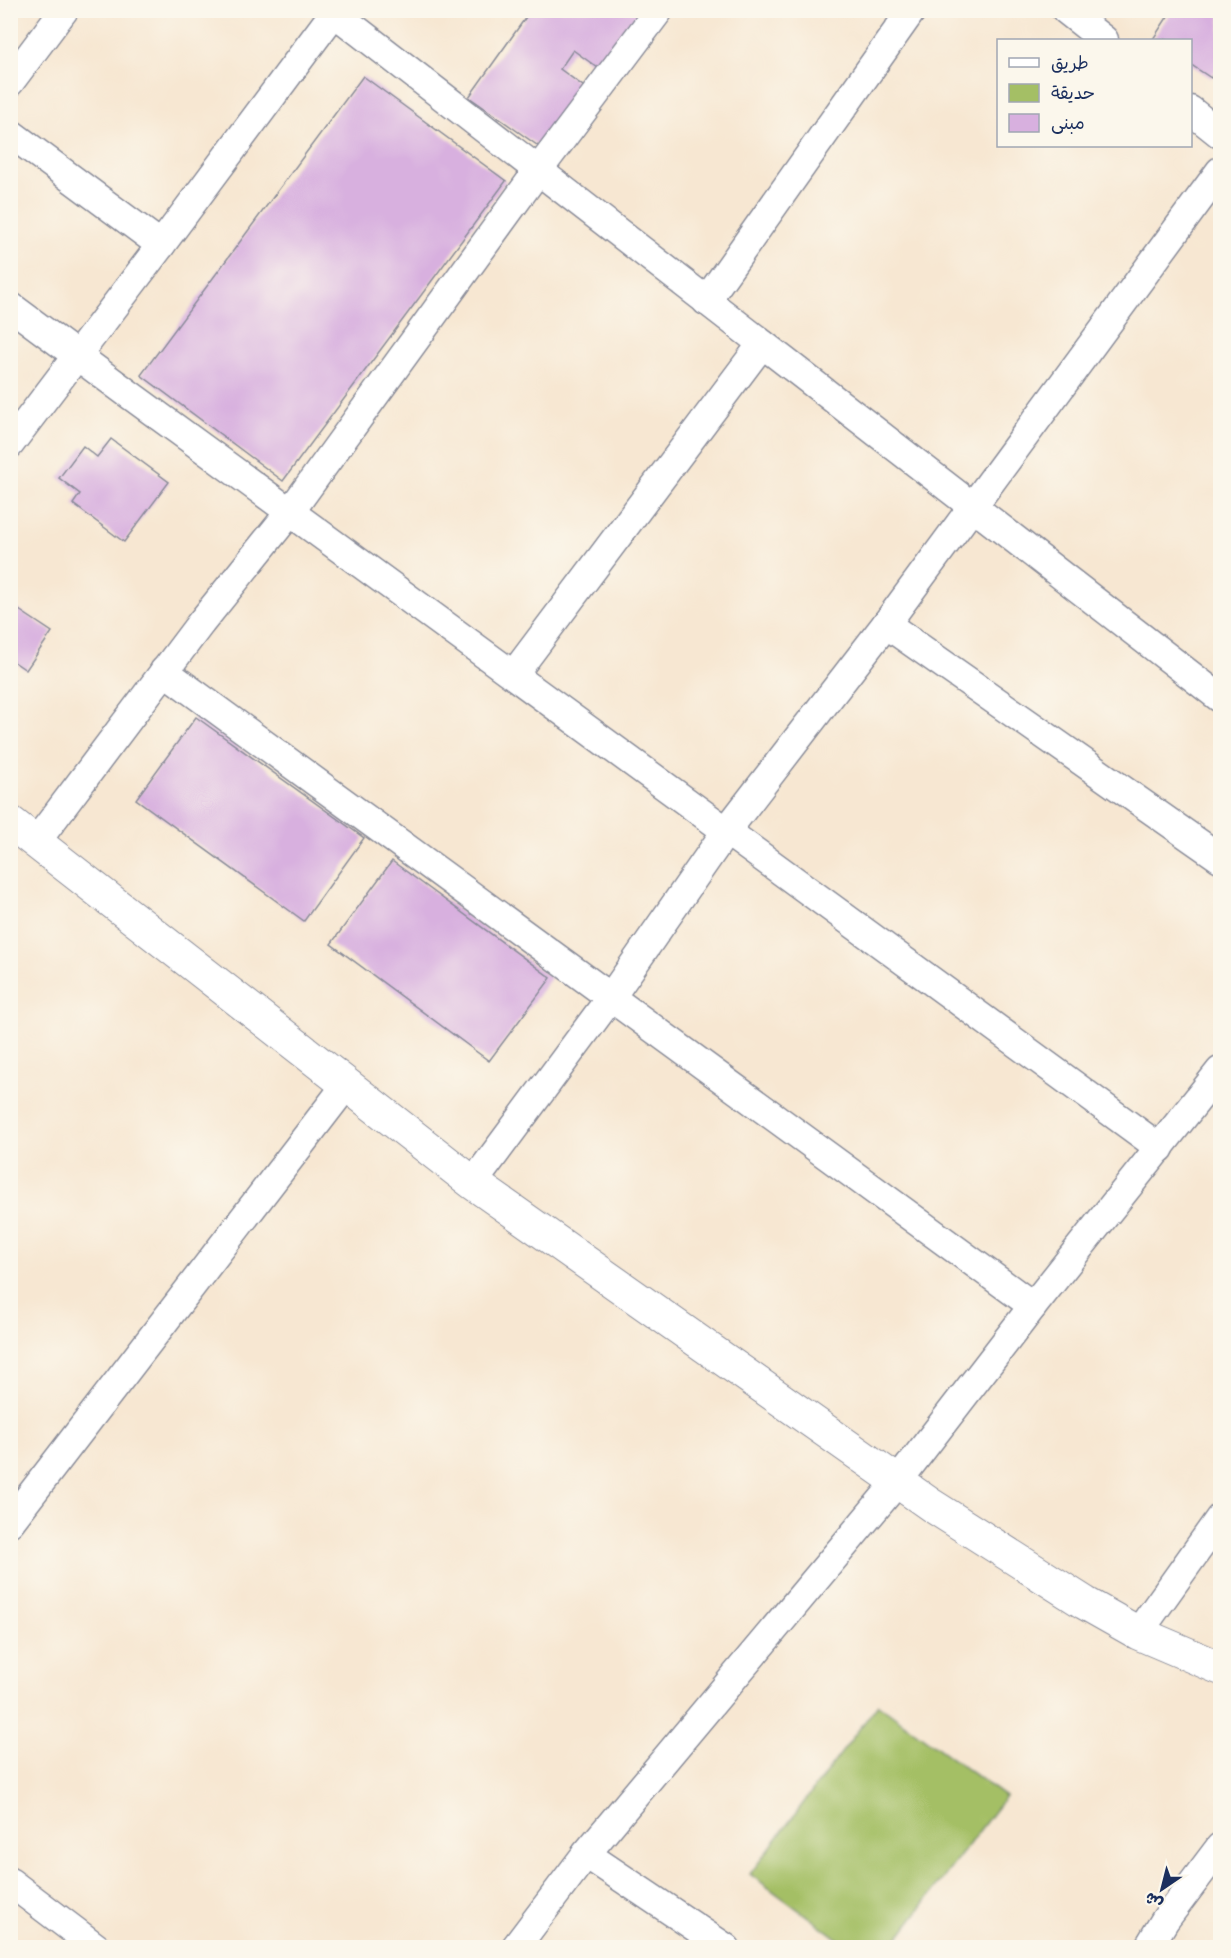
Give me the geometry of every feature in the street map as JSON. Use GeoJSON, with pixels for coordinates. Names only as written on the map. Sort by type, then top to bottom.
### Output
{"type":"FeatureCollection","features":[{"type":"Feature","properties":{"kind":"street"},"geometry":{"type":"LineString","coordinates":[[10,82],[64,10]]}},
{"type":"Feature","properties":{"kind":"street"},"geometry":{"type":"LineString","coordinates":[[36,842],[164,670],[290,512],[537,172],[659,10]]}},
{"type":"Feature","properties":{"kind":"street"},"geometry":{"type":"LineString","coordinates":[[706,301],[912,10]]}},
{"type":"Feature","properties":{"kind":"street"},"geometry":{"type":"LineString","coordinates":[[1066,10],[1103,39]]}},
{"type":"Feature","properties":{"kind":"street"},"geometry":{"type":"LineString","coordinates":[[10,444],[79,355],[333,11],[537,172],[1221,698]]}},
{"type":"Feature","properties":{"kind":"street"},"geometry":{"type":"LineString","coordinates":[[1192,111],[1221,134]]}},
{"type":"Feature","properties":{"kind":"street"},"geometry":{"type":"LineString","coordinates":[[10,133],[161,245]]}},
{"type":"Feature","properties":{"kind":"street"},"geometry":{"type":"LineString","coordinates":[[473,1183],[610,997],[727,830],[886,624],[1221,171]]}},
{"type":"Feature","properties":{"kind":"street"},"geometry":{"type":"LineString","coordinates":[[10,306],[1160,1148]]}},
{"type":"Feature","properties":{"kind":"street"},"geometry":{"type":"LineString","coordinates":[[514,674],[762,344]]}},
{"type":"Feature","properties":{"kind":"street"},"geometry":{"type":"LineString","coordinates":[[886,624],[1221,858]]}},
{"type":"Feature","properties":{"kind":"street"},"geometry":{"type":"LineString","coordinates":[[164,670],[1033,1306]]}},
{"type":"Feature","properties":{"kind":"street"},"geometry":{"type":"LineString","coordinates":[[10,822],[473,1183],[898,1481],[1084,1603],[1138,1633],[1221,1668]]}},
{"type":"Feature","properties":{"kind":"street"},"geometry":{"type":"LineString","coordinates":[[515,1947],[586,1854],[898,1481],[1033,1306],[1221,1071]]}},
{"type":"Feature","properties":{"kind":"street"},"geometry":{"type":"LineString","coordinates":[[10,1522],[347,1084]]}},
{"type":"Feature","properties":{"kind":"street"},"geometry":{"type":"LineString","coordinates":[[1138,1633],[1221,1518]]}},
{"type":"Feature","properties":{"kind":"street"},"geometry":{"type":"LineString","coordinates":[[1148,1947],[1165,1920],[1221,1848]]}},
{"type":"Feature","properties":{"kind":"street"},"geometry":{"type":"LineString","coordinates":[[586,1854],[726,1947]]}},
{"type":"Feature","properties":{"kind":"street"},"geometry":{"type":"LineString","coordinates":[[10,1882],[97,1947]]}},
{"type":"Feature","properties":{"kind":"green space"},"geometry":{"type":"Polygon","coordinates":[[[878,1704],[1005,1797],[891,1947],[849,1947],[750,1874],[878,1704]]]}},
{"type":"Feature","properties":{"kind":"building"},"geometry":{"type":"Polygon","coordinates":[[[531,10],[650,10],[605,73],[573,50],[560,69],[587,89],[544,150],[469,97],[531,10]]]}},
{"type":"Feature","properties":{"kind":"building"},"geometry":{"type":"Polygon","coordinates":[[[1172,10],[1220,10],[1220,63],[1211,78],[1192,65],[1192,39],[1153,39],[1172,10]]]}},
{"type":"Feature","properties":{"kind":"building"},"geometry":{"type":"Polygon","coordinates":[[[363,76],[506,181],[283,481],[141,375],[363,76]]]}},
{"type":"Feature","properties":{"kind":"building"},"geometry":{"type":"Polygon","coordinates":[[[111,439],[169,482],[124,542],[73,504],[80,494],[59,478],[83,446],[97,457],[111,439]]]}},
{"type":"Feature","properties":{"kind":"building"},"geometry":{"type":"Polygon","coordinates":[[[10,604],[52,632],[26,670],[10,659],[10,604]]]}},
{"type":"Feature","properties":{"kind":"building"},"geometry":{"type":"Polygon","coordinates":[[[196,717],[364,838],[304,921],[136,799],[196,717]]]}},
{"type":"Feature","properties":{"kind":"building"},"geometry":{"type":"Polygon","coordinates":[[[392,861],[551,978],[489,1061],[331,944],[392,861]]]}}]}
